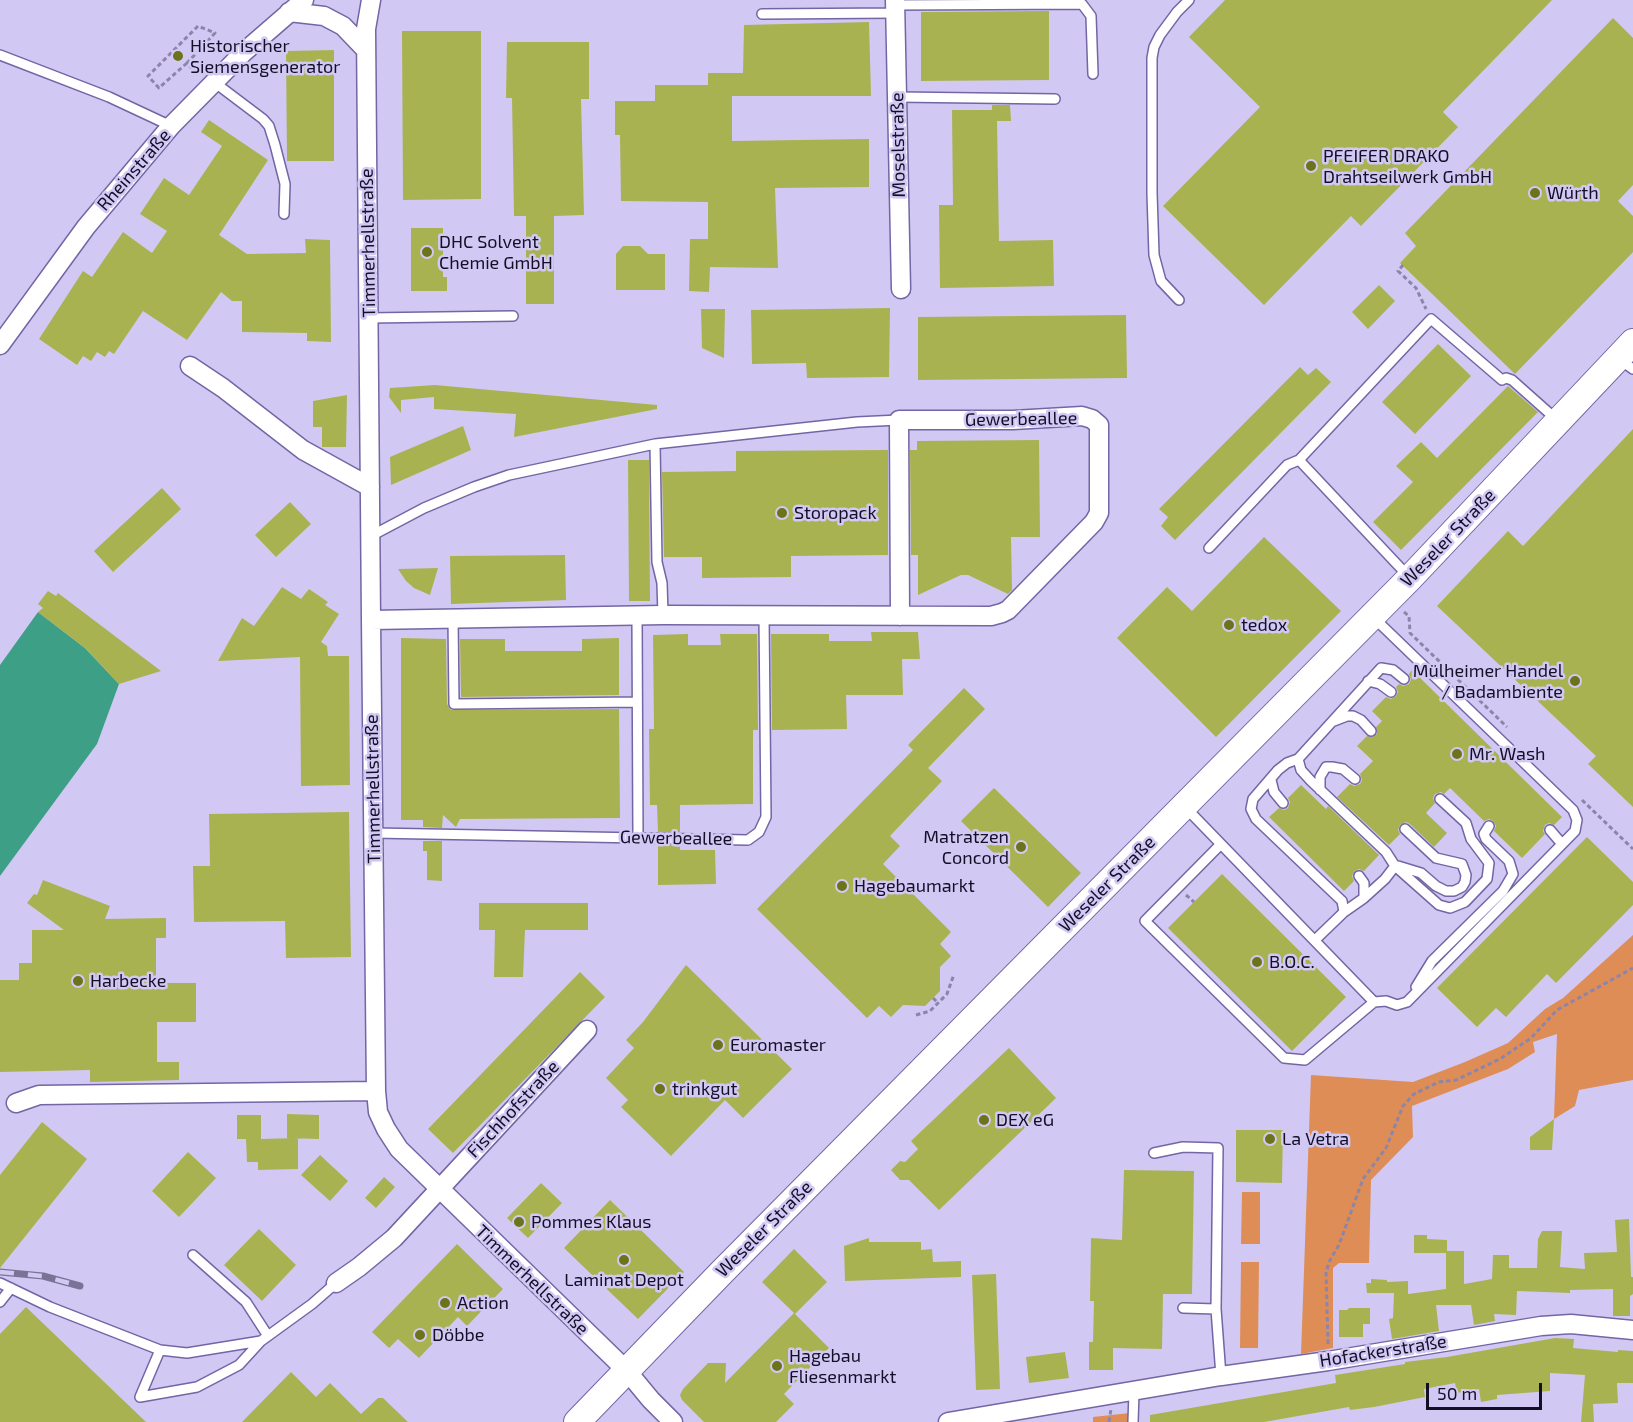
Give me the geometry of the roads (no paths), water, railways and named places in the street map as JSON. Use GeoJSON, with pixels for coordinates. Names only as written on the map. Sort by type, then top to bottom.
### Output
{"type":"FeatureCollection","features":[{"type":"Feature","properties":{"kind":"main road","name":"Weseler Straße"},"geometry":{"type":"LineString","coordinates":[[577,1422],[730,1263],[1410,578],[1558,422],[1628,357]]}},
{"type":"Feature","properties":{"kind":"street","name":"Rheinstraße"},"geometry":{"type":"LineString","coordinates":[[0,345],[86,227],[171,126],[211,85],[304,0]]}},
{"type":"Feature","properties":{"kind":"street","name":"Timmerhellstraße"},"geometry":{"type":"LineString","coordinates":[[371,0],[366,29],[366,50],[378,1112],[399,1149],[627,1371],[673,1422]]}},
{"type":"Feature","properties":{"kind":"street","name":"Moselstraße"},"geometry":{"type":"LineString","coordinates":[[895,6],[901,289]]}},
{"type":"Feature","properties":{"kind":"street"},"geometry":{"type":"LineString","coordinates":[[289,12],[324,16],[343,26],[366,50]]}},
{"type":"Feature","properties":{"kind":"street"},"geometry":{"type":"LineString","coordinates":[[190,366],[223,388],[303,450],[370,487]]}},
{"type":"Feature","properties":{"kind":"street","name":"Gewerbeallee"},"geometry":{"type":"LineString","coordinates":[[371,620],[663,615],[991,616],[1008,610],[1094,522],[1099,513],[1101,498],[1099,425],[1092,419],[1082,416],[1013,420],[899,420]]}},
{"type":"Feature","properties":{"kind":"street"},"geometry":{"type":"LineString","coordinates":[[899,420],[900,616]]}},
{"type":"Feature","properties":{"kind":"street","name":"Fischhofstraße"},"geometry":{"type":"LineString","coordinates":[[438,1188],[587,1030]]}},
{"type":"Feature","properties":{"kind":"street"},"geometry":{"type":"LineString","coordinates":[[16,1103],[39,1095],[376,1091]]}},
{"type":"Feature","properties":{"kind":"street"},"geometry":{"type":"LineString","coordinates":[[336,1283],[394,1238],[438,1188]]}},
{"type":"Feature","properties":{"kind":"street","name":"Hofackerstraße"},"geometry":{"type":"LineString","coordinates":[[948,1422],[1540,1326],[1571,1324],[1633,1330]]}},
{"type":"Feature","properties":{"kind":"lane"},"geometry":{"type":"LineString","coordinates":[[1179,300],[1161,281],[1155,255],[1152,194],[1152,58],[1154,46],[1160,35],[1189,0]]}},
{"type":"Feature","properties":{"kind":"lane"},"geometry":{"type":"LineString","coordinates":[[762,14],[895,6],[1082,4],[1091,16],[1093,74]]}},
{"type":"Feature","properties":{"kind":"lane"},"geometry":{"type":"LineString","coordinates":[[0,55],[109,98],[171,126]]}},
{"type":"Feature","properties":{"kind":"lane"},"geometry":{"type":"LineString","coordinates":[[211,85],[263,119],[268,126],[285,184],[284,214]]}},
{"type":"Feature","properties":{"kind":"lane"},"geometry":{"type":"LineString","coordinates":[[897,97],[1055,99]]}},
{"type":"Feature","properties":{"kind":"lane"},"geometry":{"type":"LineString","coordinates":[[369,318],[513,316]]}},
{"type":"Feature","properties":{"kind":"lane"},"geometry":{"type":"LineString","coordinates":[[1209,548],[1287,465],[1299,460],[1431,319],[1502,381],[1506,378],[1512,380],[1558,422]]}},
{"type":"Feature","properties":{"kind":"lane","name":"Gewerbeallee"},"geometry":{"type":"LineString","coordinates":[[371,536],[424,508],[509,475],[655,444],[857,422],[899,420]]}},
{"type":"Feature","properties":{"kind":"lane"},"geometry":{"type":"LineString","coordinates":[[655,444],[657,562],[662,583],[663,615]]}},
{"type":"Feature","properties":{"kind":"lane"},"geometry":{"type":"LineString","coordinates":[[1299,460],[1410,578]]}},
{"type":"Feature","properties":{"kind":"lane"},"geometry":{"type":"LineString","coordinates":[[1221,844],[1145,921],[1284,1058],[1305,1060],[1374,1002],[1386,1001],[1397,1005],[1407,1002],[1575,831],[1577,820],[1573,810],[1380,608]]}},
{"type":"Feature","properties":{"kind":"lane"},"geometry":{"type":"LineString","coordinates":[[637,616],[638,838]]}},
{"type":"Feature","properties":{"kind":"lane","name":"Gewerbeallee"},"geometry":{"type":"LineString","coordinates":[[374,832],[748,840],[759,832],[766,817],[764,616]]}},
{"type":"Feature","properties":{"kind":"lane"},"geometry":{"type":"LineString","coordinates":[[453,618],[454,704],[637,702]]}},
{"type":"Feature","properties":{"kind":"lane"},"geometry":{"type":"LineString","coordinates":[[1344,912],[1342,901],[1256,819],[1251,809],[1253,799],[1287,763],[1298,759],[1381,668],[1393,670],[1404,679]]}},
{"type":"Feature","properties":{"kind":"lane"},"geometry":{"type":"LineString","coordinates":[[1368,681],[1380,684],[1391,692]]}},
{"type":"Feature","properties":{"kind":"lane"},"geometry":{"type":"LineString","coordinates":[[1334,721],[1353,716],[1361,720],[1371,731]]}},
{"type":"Feature","properties":{"kind":"lane"},"geometry":{"type":"LineString","coordinates":[[1298,759],[1301,770],[1386,852],[1395,866],[1439,905],[1450,908],[1465,902],[1487,879],[1490,863],[1471,839],[1466,823],[1440,799]]}},
{"type":"Feature","properties":{"kind":"lane"},"geometry":{"type":"LineString","coordinates":[[1320,790],[1320,777],[1326,768],[1332,766],[1343,769],[1355,779]]}},
{"type":"Feature","properties":{"kind":"lane"},"geometry":{"type":"LineString","coordinates":[[1271,780],[1274,792],[1283,803]]}},
{"type":"Feature","properties":{"kind":"lane"},"geometry":{"type":"LineString","coordinates":[[1183,806],[1374,1002]]}},
{"type":"Feature","properties":{"kind":"lane"},"geometry":{"type":"LineString","coordinates":[[1407,1002],[1432,961],[1503,891],[1513,874],[1509,861],[1486,839],[1484,834],[1489,826]]}},
{"type":"Feature","properties":{"kind":"lane"},"geometry":{"type":"LineString","coordinates":[[1395,866],[1420,873],[1446,891],[1454,891],[1466,882],[1462,864],[1436,858],[1405,829]]}},
{"type":"Feature","properties":{"kind":"lane"},"geometry":{"type":"LineString","coordinates":[[1550,830],[1562,844]]}},
{"type":"Feature","properties":{"kind":"lane"},"geometry":{"type":"LineString","coordinates":[[1315,940],[1344,912],[1364,898],[1395,866]]}},
{"type":"Feature","properties":{"kind":"lane"},"geometry":{"type":"LineString","coordinates":[[1359,876],[1364,883],[1364,898]]}},
{"type":"Feature","properties":{"kind":"lane"},"geometry":{"type":"LineString","coordinates":[[1154,1153],[1183,1147],[1218,1148],[1216,1309],[1221,1376]]}},
{"type":"Feature","properties":{"kind":"lane"},"geometry":{"type":"LineString","coordinates":[[193,1255],[246,1302],[264,1339]]}},
{"type":"Feature","properties":{"kind":"lane"},"geometry":{"type":"LineString","coordinates":[[0,1283],[50,1307],[160,1350],[187,1353],[264,1339]]}},
{"type":"Feature","properties":{"kind":"lane"},"geometry":{"type":"LineString","coordinates":[[160,1350],[140,1397],[197,1387],[239,1365],[264,1339],[312,1304],[336,1283]]}},
{"type":"Feature","properties":{"kind":"lane"},"geometry":{"type":"LineString","coordinates":[[0,1302],[11,1288]]}},
{"type":"Feature","properties":{"kind":"lane"},"geometry":{"type":"LineString","coordinates":[[1183,1308],[1216,1309]]}},
{"type":"Feature","properties":{"kind":"lane"},"geometry":{"type":"LineString","coordinates":[[1133,1422],[1134,1392]]}},
{"type":"Feature","properties":{"kind":"railway"},"geometry":{"type":"LineString","coordinates":[[0,1272],[43,1276],[80,1286]]}},
{"type":"Feature","properties":{"kind":"place","name":"Historischer Siemensgenerator"},"geometry":{"type":"Point","coordinates":[178,56]}},
{"type":"Feature","properties":{"kind":"place","name":"PFEIFER DRAKO Drahtseilwerk GmbH"},"geometry":{"type":"Point","coordinates":[1311,166]}},
{"type":"Feature","properties":{"kind":"place","name":"Würth"},"geometry":{"type":"Point","coordinates":[1535,193]}},
{"type":"Feature","properties":{"kind":"place","name":"DHC Solvent Chemie GmbH"},"geometry":{"type":"Point","coordinates":[427,252]}},
{"type":"Feature","properties":{"kind":"place","name":"Storopack"},"geometry":{"type":"Point","coordinates":[782,513]}},
{"type":"Feature","properties":{"kind":"place","name":"tedox"},"geometry":{"type":"Point","coordinates":[1229,625]}},
{"type":"Feature","properties":{"kind":"place","name":"Mülheimer Handel / Badambiente"},"geometry":{"type":"Point","coordinates":[1575,681]}},
{"type":"Feature","properties":{"kind":"place","name":"Mr. Wash"},"geometry":{"type":"Point","coordinates":[1457,754]}},
{"type":"Feature","properties":{"kind":"place","name":"Matratzen Concord"},"geometry":{"type":"Point","coordinates":[1021,847]}},
{"type":"Feature","properties":{"kind":"place","name":"Hagebaumarkt"},"geometry":{"type":"Point","coordinates":[842,886]}},
{"type":"Feature","properties":{"kind":"place","name":"B.O.C."},"geometry":{"type":"Point","coordinates":[1257,962]}},
{"type":"Feature","properties":{"kind":"place","name":"Harbecke"},"geometry":{"type":"Point","coordinates":[78,981]}},
{"type":"Feature","properties":{"kind":"place","name":"Euromaster"},"geometry":{"type":"Point","coordinates":[718,1045]}},
{"type":"Feature","properties":{"kind":"place","name":"trinkgut"},"geometry":{"type":"Point","coordinates":[660,1089]}},
{"type":"Feature","properties":{"kind":"place","name":"DEX eG"},"geometry":{"type":"Point","coordinates":[984,1120]}},
{"type":"Feature","properties":{"kind":"place","name":"La Vetra"},"geometry":{"type":"Point","coordinates":[1270,1139]}},
{"type":"Feature","properties":{"kind":"place","name":"Pommes Klaus"},"geometry":{"type":"Point","coordinates":[519,1222]}},
{"type":"Feature","properties":{"kind":"place","name":"Laminat Depot"},"geometry":{"type":"Point","coordinates":[624,1260]}},
{"type":"Feature","properties":{"kind":"place","name":"Action"},"geometry":{"type":"Point","coordinates":[445,1303]}},
{"type":"Feature","properties":{"kind":"place","name":"Döbbe"},"geometry":{"type":"Point","coordinates":[420,1335]}},
{"type":"Feature","properties":{"kind":"place","name":"Hagebau Fliesenmarkt"},"geometry":{"type":"Point","coordinates":[777,1366]}}]}
